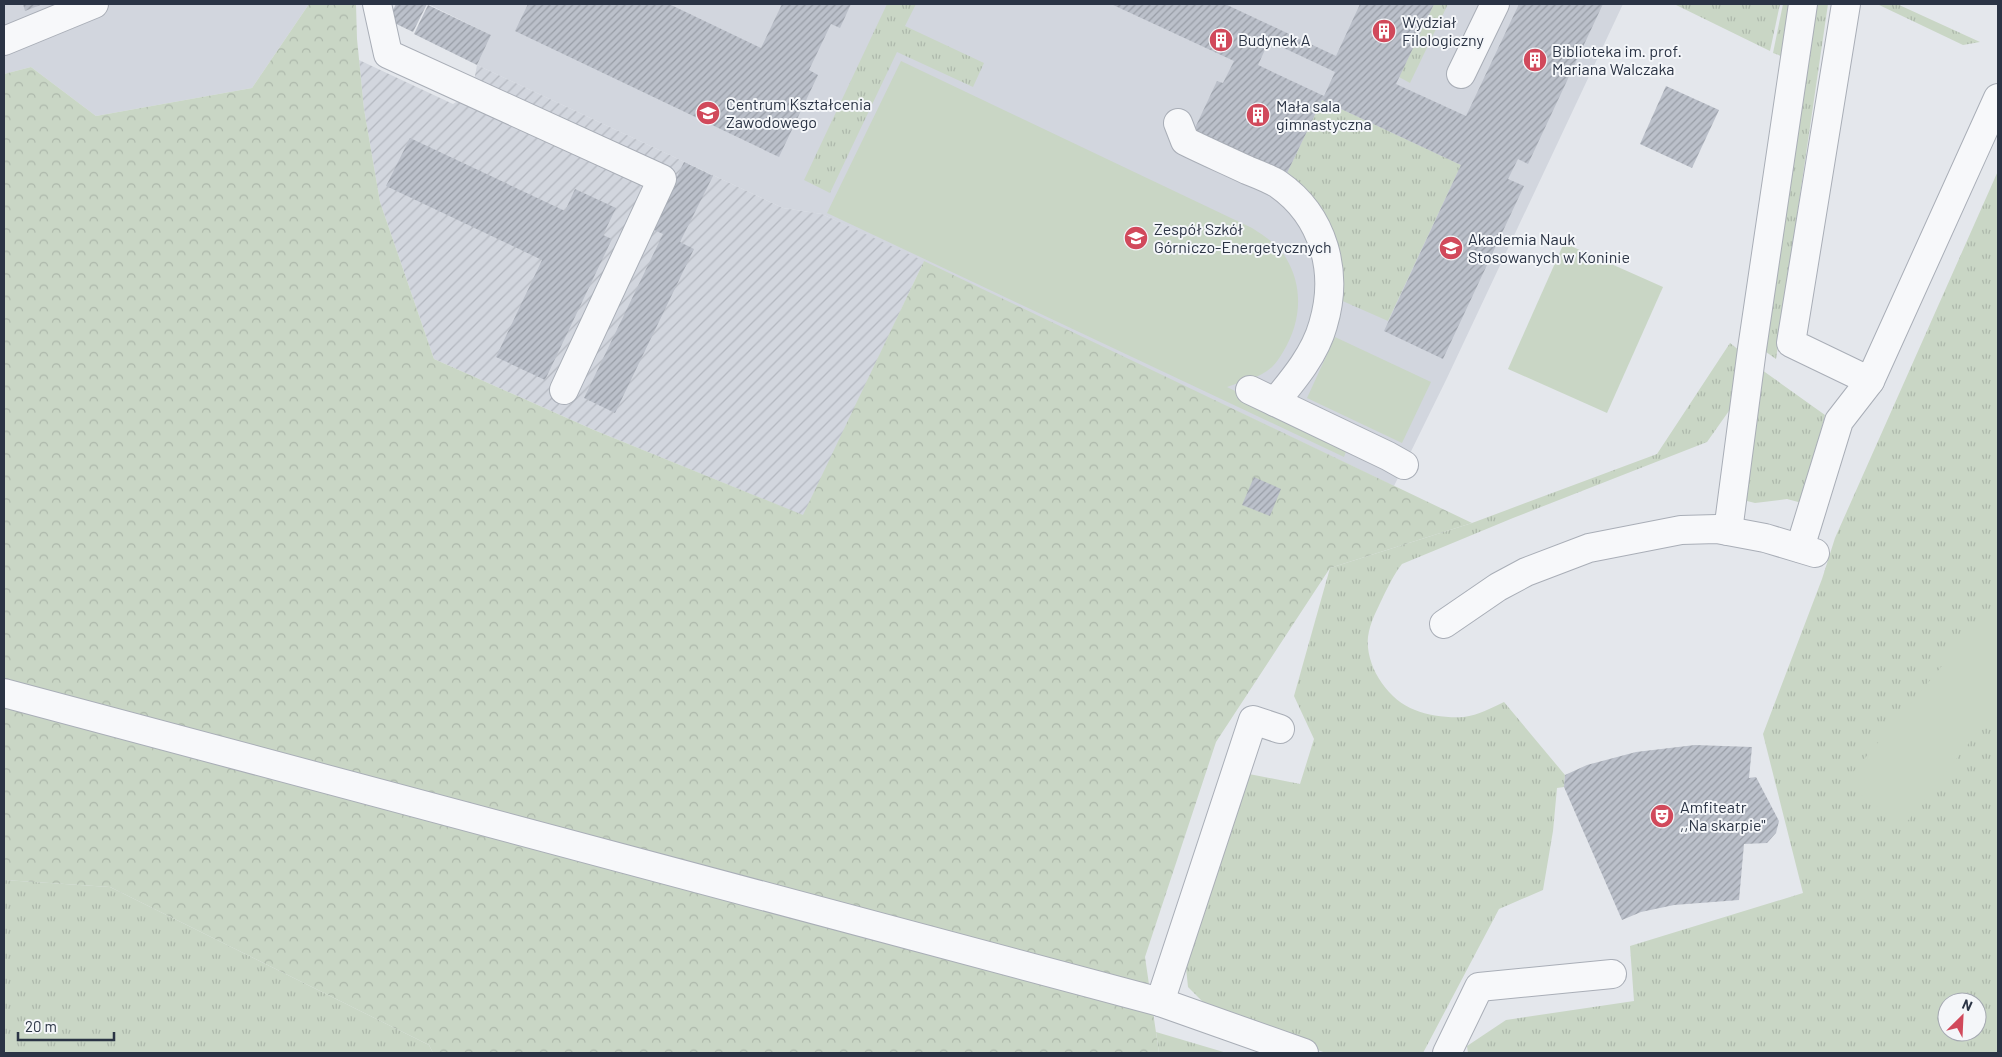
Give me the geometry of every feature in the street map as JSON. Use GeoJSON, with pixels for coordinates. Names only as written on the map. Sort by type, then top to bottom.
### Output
{"type":"FeatureCollection","features":[{"type":"Feature","properties":{"kind":"street"},"geometry":{"type":"LineString","coordinates":[[4,41],[94,4]]}},
{"type":"Feature","properties":{"kind":"street"},"geometry":{"type":"LineString","coordinates":[[377,4],[388,54],[662,178],[564,390]]}},
{"type":"Feature","properties":{"kind":"street"},"geometry":{"type":"LineString","coordinates":[[1461,74],[1495,4]]}},
{"type":"Feature","properties":{"kind":"street"},"geometry":{"type":"LineString","coordinates":[[1728,531],[1753,340],[1803,4]]}},
{"type":"Feature","properties":{"kind":"street"},"geometry":{"type":"LineString","coordinates":[[1846,4],[1791,343],[1870,381]]}},
{"type":"Feature","properties":{"kind":"street"},"geometry":{"type":"LineString","coordinates":[[1444,624],[1512,579],[1555,560],[1589,548],[1681,530],[1717,529],[1765,538],[1808,551],[1839,421],[1870,381],[1998,98]]}},
{"type":"Feature","properties":{"kind":"street"},"geometry":{"type":"LineString","coordinates":[[1178,123],[1185,141],[1276,183],[1294,197],[1309,215],[1321,234],[1328,258],[1330,278],[1323,326],[1314,347],[1297,376],[1276,402]]}},
{"type":"Feature","properties":{"kind":"street"},"geometry":{"type":"LineString","coordinates":[[1250,390],[1404,465]]}},
{"type":"Feature","properties":{"kind":"street"},"geometry":{"type":"LineString","coordinates":[[4,693],[1160,1002],[1304,1053]]}},
{"type":"Feature","properties":{"kind":"street"},"geometry":{"type":"LineString","coordinates":[[1160,1002],[1253,720],[1280,730]]}},
{"type":"Feature","properties":{"kind":"street"},"geometry":{"type":"LineString","coordinates":[[1447,1053],[1479,987],[1612,974]]}},
{"type":"Feature","properties":{"kind":"shaded area"},"geometry":{"type":"Polygon","coordinates":[[[4,4],[309,4],[252,88],[96,116],[31,67],[4,74],[4,4]]]}},
{"type":"Feature","properties":{"kind":"shaded area","name":"Zespół Szkół Górniczo-Energetycznych"},"geometry":{"type":"Polygon","coordinates":[[[428,4],[1623,4],[1447,378],[1394,486],[822,214],[783,208],[477,65],[491,35],[428,4]]]}},
{"type":"Feature","properties":{"kind":"shaded area"},"geometry":{"type":"Polygon","coordinates":[[[359,60],[453,104],[472,92],[477,65],[783,208],[822,214],[924,261],[804,516],[594,430],[434,359],[380,202],[364,109],[359,60]]]}},
{"type":"Feature","properties":{"kind":"green space"},"geometry":{"type":"Polygon","coordinates":[[[309,4],[356,4],[357,39],[364,109],[380,202],[434,359],[594,430],[803,515],[924,261],[1472,523],[1330,568],[1216,742],[1145,957],[1159,1053],[433,1053],[429,1045],[110,887],[4,880],[4,74],[31,67],[96,116],[252,88],[309,4]]]}},
{"type":"Feature","properties":{"kind":"green space"},"geometry":{"type":"Polygon","coordinates":[[[887,4],[916,4],[905,26],[984,63],[973,87],[897,52],[830,193],[804,180],[887,4]]]}},
{"type":"Feature","properties":{"kind":"green space"},"geometry":{"type":"Polygon","coordinates":[[[1434,4],[1448,4],[1410,83],[1399,77],[1434,4]]]}},
{"type":"Feature","properties":{"kind":"green space"},"geometry":{"type":"Polygon","coordinates":[[[1674,4],[1780,4],[1770,51],[1674,4]]]}},
{"type":"Feature","properties":{"kind":"green space"},"geometry":{"type":"Polygon","coordinates":[[[1783,4],[1789,4],[1784,57],[1773,53],[1783,4]]]}},
{"type":"Feature","properties":{"kind":"green space"},"geometry":{"type":"Polygon","coordinates":[[[1817,4],[1828,4],[1776,359],[1766,352],[1817,4]]]}},
{"type":"Feature","properties":{"kind":"green space"},"geometry":{"type":"Polygon","coordinates":[[[1877,4],[1897,4],[1980,42],[1963,45],[1877,4]]]}},
{"type":"Feature","properties":{"kind":"green space"},"geometry":{"type":"Polygon","coordinates":[[[901,61],[1252,228],[1275,244],[1286,258],[1296,281],[1298,305],[1294,329],[1283,352],[1272,367],[1256,377],[1227,387],[1348,446],[1344,457],[827,213],[901,61]]]}},
{"type":"Feature","properties":{"kind":"green space"},"geometry":{"type":"Polygon","coordinates":[[[1322,100],[1461,165],[1388,321],[1338,299],[1291,179],[1292,176],[1287,173],[1322,100]]]}},
{"type":"Feature","properties":{"kind":"green space"},"geometry":{"type":"Polygon","coordinates":[[[1998,171],[1998,1053],[1468,1053],[1467,1046],[1506,1020],[1634,1001],[1630,946],[1803,893],[1763,734],[1822,579],[1835,538],[1998,171]]]}},
{"type":"Feature","properties":{"kind":"green space"},"geometry":{"type":"Polygon","coordinates":[[[1564,243],[1663,287],[1607,413],[1508,369],[1564,243]]]}},
{"type":"Feature","properties":{"kind":"green space"},"geometry":{"type":"Polygon","coordinates":[[[1335,337],[1431,382],[1402,443],[1307,398],[1335,337]]]}},
{"type":"Feature","properties":{"kind":"green space"},"geometry":{"type":"Polygon","coordinates":[[[1730,343],[1740,351],[1731,408],[1707,442],[1402,564],[1374,616],[1368,637],[1370,659],[1380,681],[1396,698],[1405,705],[1421,712],[1452,717],[1474,715],[1504,702],[1565,775],[1564,787],[1557,788],[1553,831],[1543,890],[1499,909],[1423,1053],[1326,1053],[1213,1012],[1188,987],[1185,958],[1249,774],[1300,784],[1314,739],[1294,696],[1330,568],[1472,523],[1657,454],[1730,343]]]}},
{"type":"Feature","properties":{"kind":"green space"},"geometry":{"type":"Polygon","coordinates":[[[1762,370],[1825,415],[1802,503],[1787,499],[1755,503],[1747,501],[1743,491],[1762,370]]]}},
{"type":"Feature","properties":{"kind":"green space"},"geometry":{"type":"Polygon","coordinates":[[[1997,600],[1998,706],[1903,827],[1845,782],[1997,600]]]}},
{"type":"Feature","properties":{"kind":"green space"},"geometry":{"type":"Polygon","coordinates":[[[4,880],[110,887],[429,1045],[433,1053],[4,1053],[4,880]]]}},
{"type":"Feature","properties":{"kind":"green space"},"geometry":{"type":"Polygon","coordinates":[[[1156,1032],[1227,1053],[1159,1053],[1156,1032]]]}},
{"type":"Feature","properties":{"kind":"building"},"geometry":{"type":"Polygon","coordinates":[[[23,4],[43,4],[25,11],[23,4]]]}},
{"type":"Feature","properties":{"kind":"building"},"geometry":{"type":"Polygon","coordinates":[[[396,4],[427,4],[413,32],[388,20],[396,4]]]}},
{"type":"Feature","properties":{"kind":"building"},"geometry":{"type":"Polygon","coordinates":[[[528,4],[669,4],[761,48],[782,4],[851,4],[840,28],[831,24],[809,70],[818,75],[779,157],[515,31],[528,4]]]}},
{"type":"Feature","properties":{"kind":"building","name":"Akademia Nauk Stosowanych w Koninie"},"geometry":{"type":"Polygon","coordinates":[[[1111,4],[1225,4],[1336,56],[1360,4],[1434,4],[1396,84],[1466,116],[1519,4],[1603,4],[1528,164],[1518,159],[1508,179],[1524,186],[1443,359],[1384,331],[1461,165],[1322,100],[1287,173],[1194,130],[1217,81],[1223,83],[1234,61],[1111,4]],[[1269,41],[1258,65],[1324,96],[1335,72],[1269,41]]]}},
{"type":"Feature","properties":{"kind":"building"},"geometry":{"type":"Polygon","coordinates":[[[428,5],[491,35],[477,65],[414,34],[428,5]]]}},
{"type":"Feature","properties":{"kind":"building"},"geometry":{"type":"Polygon","coordinates":[[[1666,86],[1719,110],[1692,168],[1640,144],[1666,86]]]}},
{"type":"Feature","properties":{"kind":"building"},"geometry":{"type":"Polygon","coordinates":[[[410,138],[565,211],[575,189],[616,208],[603,235],[612,239],[545,380],[496,357],[542,260],[386,186],[410,138]]]}},
{"type":"Feature","properties":{"kind":"building"},"geometry":{"type":"Polygon","coordinates":[[[684,162],[713,176],[680,242],[694,249],[615,413],[584,398],[663,234],[652,229],[684,162]]]}},
{"type":"Feature","properties":{"kind":"building"},"geometry":{"type":"Polygon","coordinates":[[[1254,477],[1281,489],[1270,516],[1242,505],[1254,477]]]}},
{"type":"Feature","properties":{"kind":"building","name":"Amfiteatr ,,Na skarpie''"},"geometry":{"type":"Polygon","coordinates":[[[1695,745],[1752,747],[1749,778],[1756,777],[1779,821],[1776,833],[1767,843],[1744,844],[1739,900],[1674,905],[1641,912],[1622,920],[1564,787],[1565,775],[1587,765],[1636,752],[1695,745]]]}},
{"type":"Feature","properties":{"kind":"place","name":"Wydział Filologiczny"},"geometry":{"type":"Point","coordinates":[1384,31]}},
{"type":"Feature","properties":{"kind":"place","name":"Budynek A"},"geometry":{"type":"Point","coordinates":[1221,40]}},
{"type":"Feature","properties":{"kind":"place","name":"Biblioteka im. prof. Mariana Walczaka"},"geometry":{"type":"Point","coordinates":[1535,60]}},
{"type":"Feature","properties":{"kind":"place","name":"Centrum Kształcenia Zawodowego"},"geometry":{"type":"Point","coordinates":[708,113]}},
{"type":"Feature","properties":{"kind":"place","name":"Mała sala gimnastyczna"},"geometry":{"type":"Point","coordinates":[1258,115]}},
{"type":"Feature","properties":{"kind":"place","name":"Zespół Szkół Górniczo-Energetycznych"},"geometry":{"type":"Point","coordinates":[1136,238]}},
{"type":"Feature","properties":{"kind":"place","name":"Akademia Nauk Stosowanych w Koninie"},"geometry":{"type":"Point","coordinates":[1451,248]}},
{"type":"Feature","properties":{"kind":"place","name":"Amfiteatr ,,Na skarpie''"},"geometry":{"type":"Point","coordinates":[1662,816]}}]}
